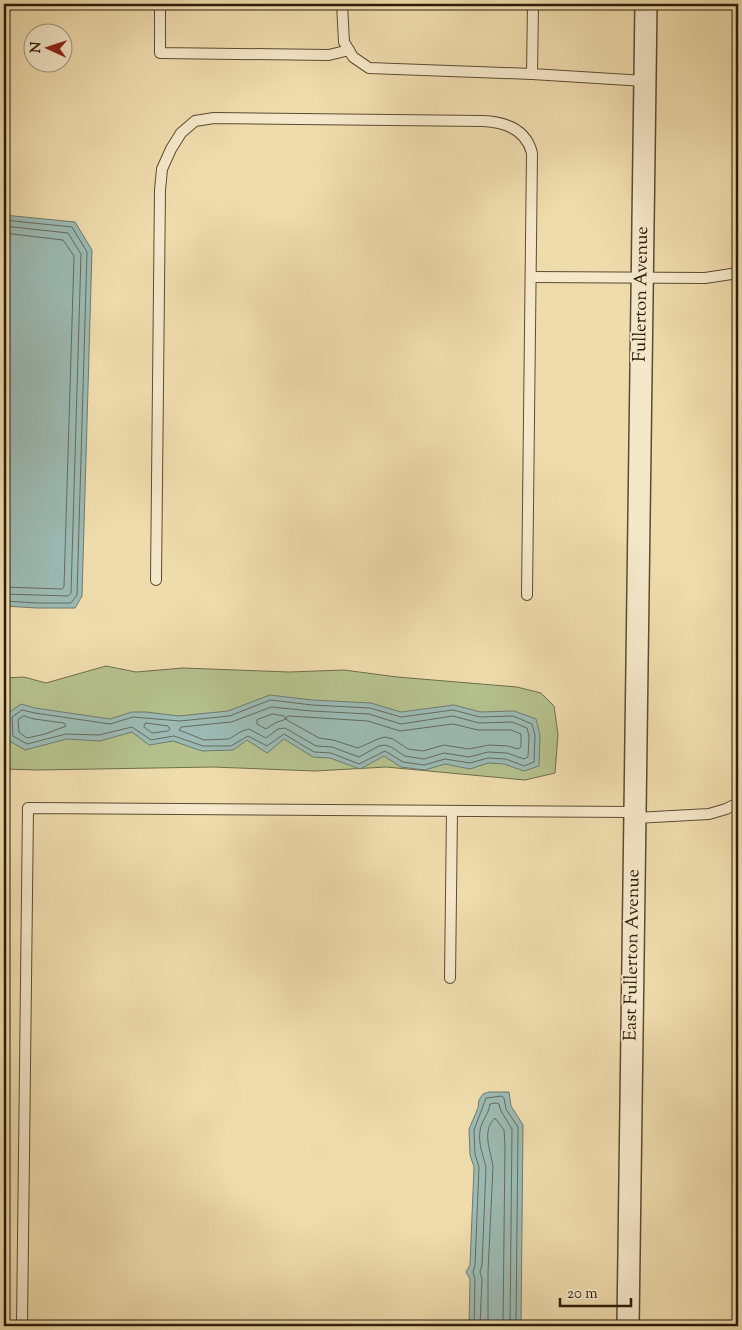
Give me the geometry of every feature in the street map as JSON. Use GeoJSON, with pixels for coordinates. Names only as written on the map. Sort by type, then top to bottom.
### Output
{"type":"FeatureCollection","features":[{"type":"Feature","properties":{"kind":"street","name":"Fullerton Avenue"},"geometry":{"type":"LineString","coordinates":[[638,584],[646,4]]}},
{"type":"Feature","properties":{"kind":"street","name":"East Fullerton Avenue"},"geometry":{"type":"LineString","coordinates":[[628,1326],[638,584]]}},
{"type":"Feature","properties":{"kind":"lane"},"geometry":{"type":"LineString","coordinates":[[160,4],[160,54],[329,55],[349,50]]}},
{"type":"Feature","properties":{"kind":"lane"},"geometry":{"type":"LineString","coordinates":[[342,4],[344,42],[353,57],[369,68],[532,74],[645,81]]}},
{"type":"Feature","properties":{"kind":"lane"},"geometry":{"type":"LineString","coordinates":[[532,74],[533,4]]}},
{"type":"Feature","properties":{"kind":"lane"},"geometry":{"type":"LineString","coordinates":[[156,580],[160,190],[162,169],[181,133],[195,121],[214,118],[483,121],[509,125],[530,142],[532,153],[526,595]]}},
{"type":"Feature","properties":{"kind":"lane"},"geometry":{"type":"LineString","coordinates":[[531,277],[705,278],[738,273]]}},
{"type":"Feature","properties":{"kind":"lane"},"geometry":{"type":"LineString","coordinates":[[22,1326],[28,808],[452,811],[635,815],[710,814],[726,809],[738,802]]}},
{"type":"Feature","properties":{"kind":"lane"},"geometry":{"type":"LineString","coordinates":[[450,978],[452,811]]}},
{"type":"Feature","properties":{"kind":"green space"},"geometry":{"type":"Polygon","coordinates":[[[106,666],[136,672],[183,668],[289,672],[344,670],[397,677],[517,687],[541,693],[554,706],[558,734],[555,773],[525,780],[386,767],[315,771],[213,767],[4,769],[4,678],[24,677],[46,683],[106,666]]]}},
{"type":"Feature","properties":{"kind":"water"},"geometry":{"type":"Polygon","coordinates":[[[4,215],[75,222],[92,250],[82,596],[75,608],[4,606],[4,215]]]}},
{"type":"Feature","properties":{"kind":"water"},"geometry":{"type":"Polygon","coordinates":[[[270,695],[312,700],[371,703],[401,712],[454,705],[480,712],[514,711],[536,719],[540,735],[539,766],[524,771],[504,764],[488,763],[470,769],[445,764],[425,770],[401,767],[384,756],[360,769],[330,758],[313,757],[284,739],[267,753],[247,740],[233,750],[202,751],[173,741],[149,745],[132,732],[100,741],[67,739],[25,750],[8,740],[7,714],[21,704],[35,708],[110,719],[132,712],[179,716],[228,711],[270,695]]]}},
{"type":"Feature","properties":{"kind":"water"},"geometry":{"type":"Polygon","coordinates":[[[489,1092],[509,1092],[511,1106],[523,1125],[521,1326],[469,1326],[470,1279],[466,1272],[470,1265],[474,1167],[470,1155],[469,1129],[478,1108],[479,1100],[483,1094],[489,1092]]]}}]}
